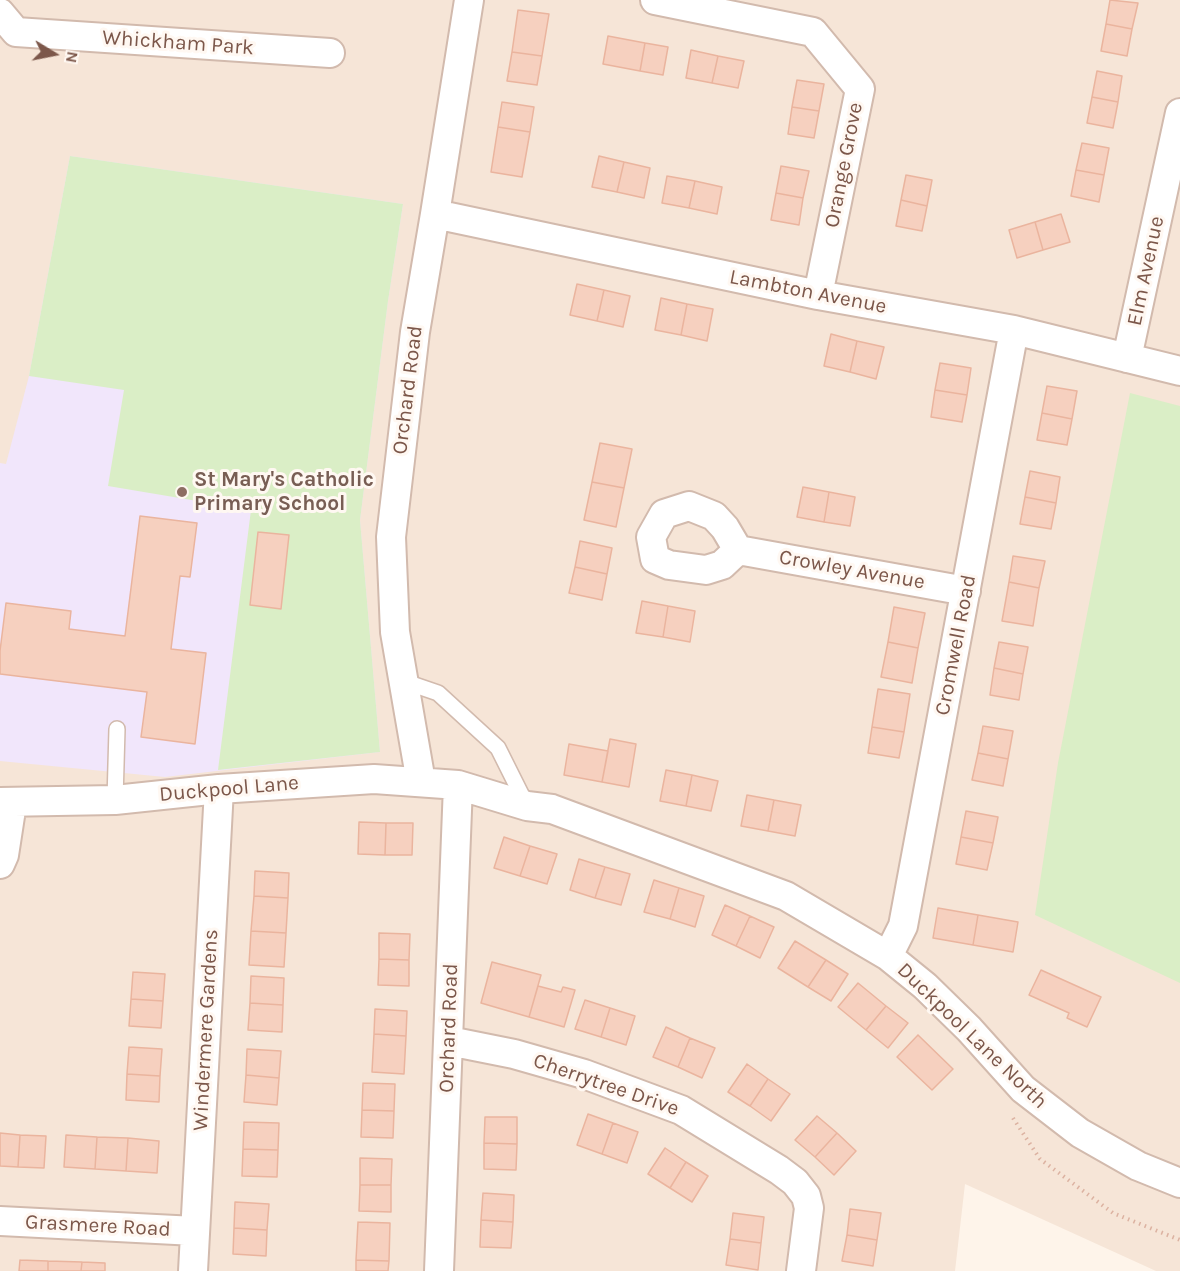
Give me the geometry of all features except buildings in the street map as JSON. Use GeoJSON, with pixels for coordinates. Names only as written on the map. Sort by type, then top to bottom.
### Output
{"type":"FeatureCollection","features":[{"type":"Feature","properties":{"kind":"street","name":"Orchard Road"},"geometry":{"type":"LineString","coordinates":[[421,782],[395,632],[391,537],[415,332],[469,0]]}},
{"type":"Feature","properties":{"kind":"street","name":"Orange Grove"},"geometry":{"type":"LineString","coordinates":[[655,0],[813,32],[860,89],[818,295]]}},
{"type":"Feature","properties":{"kind":"street","name":"Whickham Park"},"geometry":{"type":"LineString","coordinates":[[0,13],[16,32],[330,53]]}},
{"type":"Feature","properties":{"kind":"street","name":"Elm Avenue"},"geometry":{"type":"LineString","coordinates":[[1127,358],[1180,113]]}},
{"type":"Feature","properties":{"kind":"street","name":"Lambton Avenue"},"geometry":{"type":"LineString","coordinates":[[435,214],[818,295],[1014,330],[1180,371]]}},
{"type":"Feature","properties":{"kind":"street","name":"Cromwell Road"},"geometry":{"type":"LineString","coordinates":[[888,956],[903,926],[1014,330]]}},
{"type":"Feature","properties":{"kind":"street","name":"Crowley Avenue"},"geometry":{"type":"LineString","coordinates":[[738,550],[966,591]]}},
{"type":"Feature","properties":{"kind":"street","name":"Duckpool Lane"},"geometry":{"type":"LineString","coordinates":[[6,802],[115,800],[219,789],[374,779],[458,785]]}},
{"type":"Feature","properties":{"kind":"street","name":"Orchard Road"},"geometry":{"type":"LineString","coordinates":[[439,1271],[458,785]]}},
{"type":"Feature","properties":{"kind":"street","name":"Duckpool Lane North"},"geometry":{"type":"LineString","coordinates":[[458,785],[527,806],[552,809],[786,896],[888,956],[925,986],[969,1029],[1023,1089],[1080,1133],[1138,1166],[1180,1183]]}},
{"type":"Feature","properties":{"kind":"street","name":"Windermere Gardens"},"geometry":{"type":"LineString","coordinates":[[193,1271],[219,789]]}},
{"type":"Feature","properties":{"kind":"street"},"geometry":{"type":"LineString","coordinates":[[0,864],[4,855],[6,802]]}},
{"type":"Feature","properties":{"kind":"street","name":"Cherrytree Drive"},"geometry":{"type":"LineString","coordinates":[[449,1041],[514,1054],[584,1074],[681,1110],[779,1170],[795,1182],[806,1196],[809,1209],[801,1271]]}},
{"type":"Feature","properties":{"kind":"street","name":"Grasmere Road"},"geometry":{"type":"LineString","coordinates":[[0,1221],[195,1231]]}},
{"type":"Feature","properties":{"kind":"lane"},"geometry":{"type":"LineString","coordinates":[[403,681],[438,693],[498,748],[527,806]]}},
{"type":"Feature","properties":{"kind":"lane"},"geometry":{"type":"LineString","coordinates":[[115,800],[117,729]]}},
{"type":"Feature","properties":{"kind":"path"},"geometry":{"type":"LineString","coordinates":[[1008,1112],[1040,1159],[1113,1213],[1180,1240]]}},
{"type":"Feature","properties":{"kind":"shaded area"},"geometry":{"type":"Polygon","coordinates":[[[0,0],[1180,0],[1180,1271],[1156,1271],[965,1184],[955,1271],[0,1271],[0,0]]]}},
{"type":"Feature","properties":{"kind":"shaded area","name":"St Mary's Catholic Primary School"},"geometry":{"type":"Polygon","coordinates":[[[70,156],[403,204],[360,520],[380,752],[165,777],[0,761],[0,463],[6,464],[29,376],[70,156]]]}},
{"type":"Feature","properties":{"kind":"green space","name":"St Mary's Catholic Primary School"},"geometry":{"type":"Polygon","coordinates":[[[70,156],[403,204],[360,520],[380,752],[218,770],[251,510],[108,486],[124,390],[29,376],[70,156]]]}},
{"type":"Feature","properties":{"kind":"green space"},"geometry":{"type":"Polygon","coordinates":[[[1130,393],[1180,406],[1180,983],[1035,915],[1058,763],[1130,393]]]}},
{"type":"Feature","properties":{"kind":"place","name":"St Mary's Catholic Primary School"},"geometry":{"type":"Point","coordinates":[182,492]}}]}
